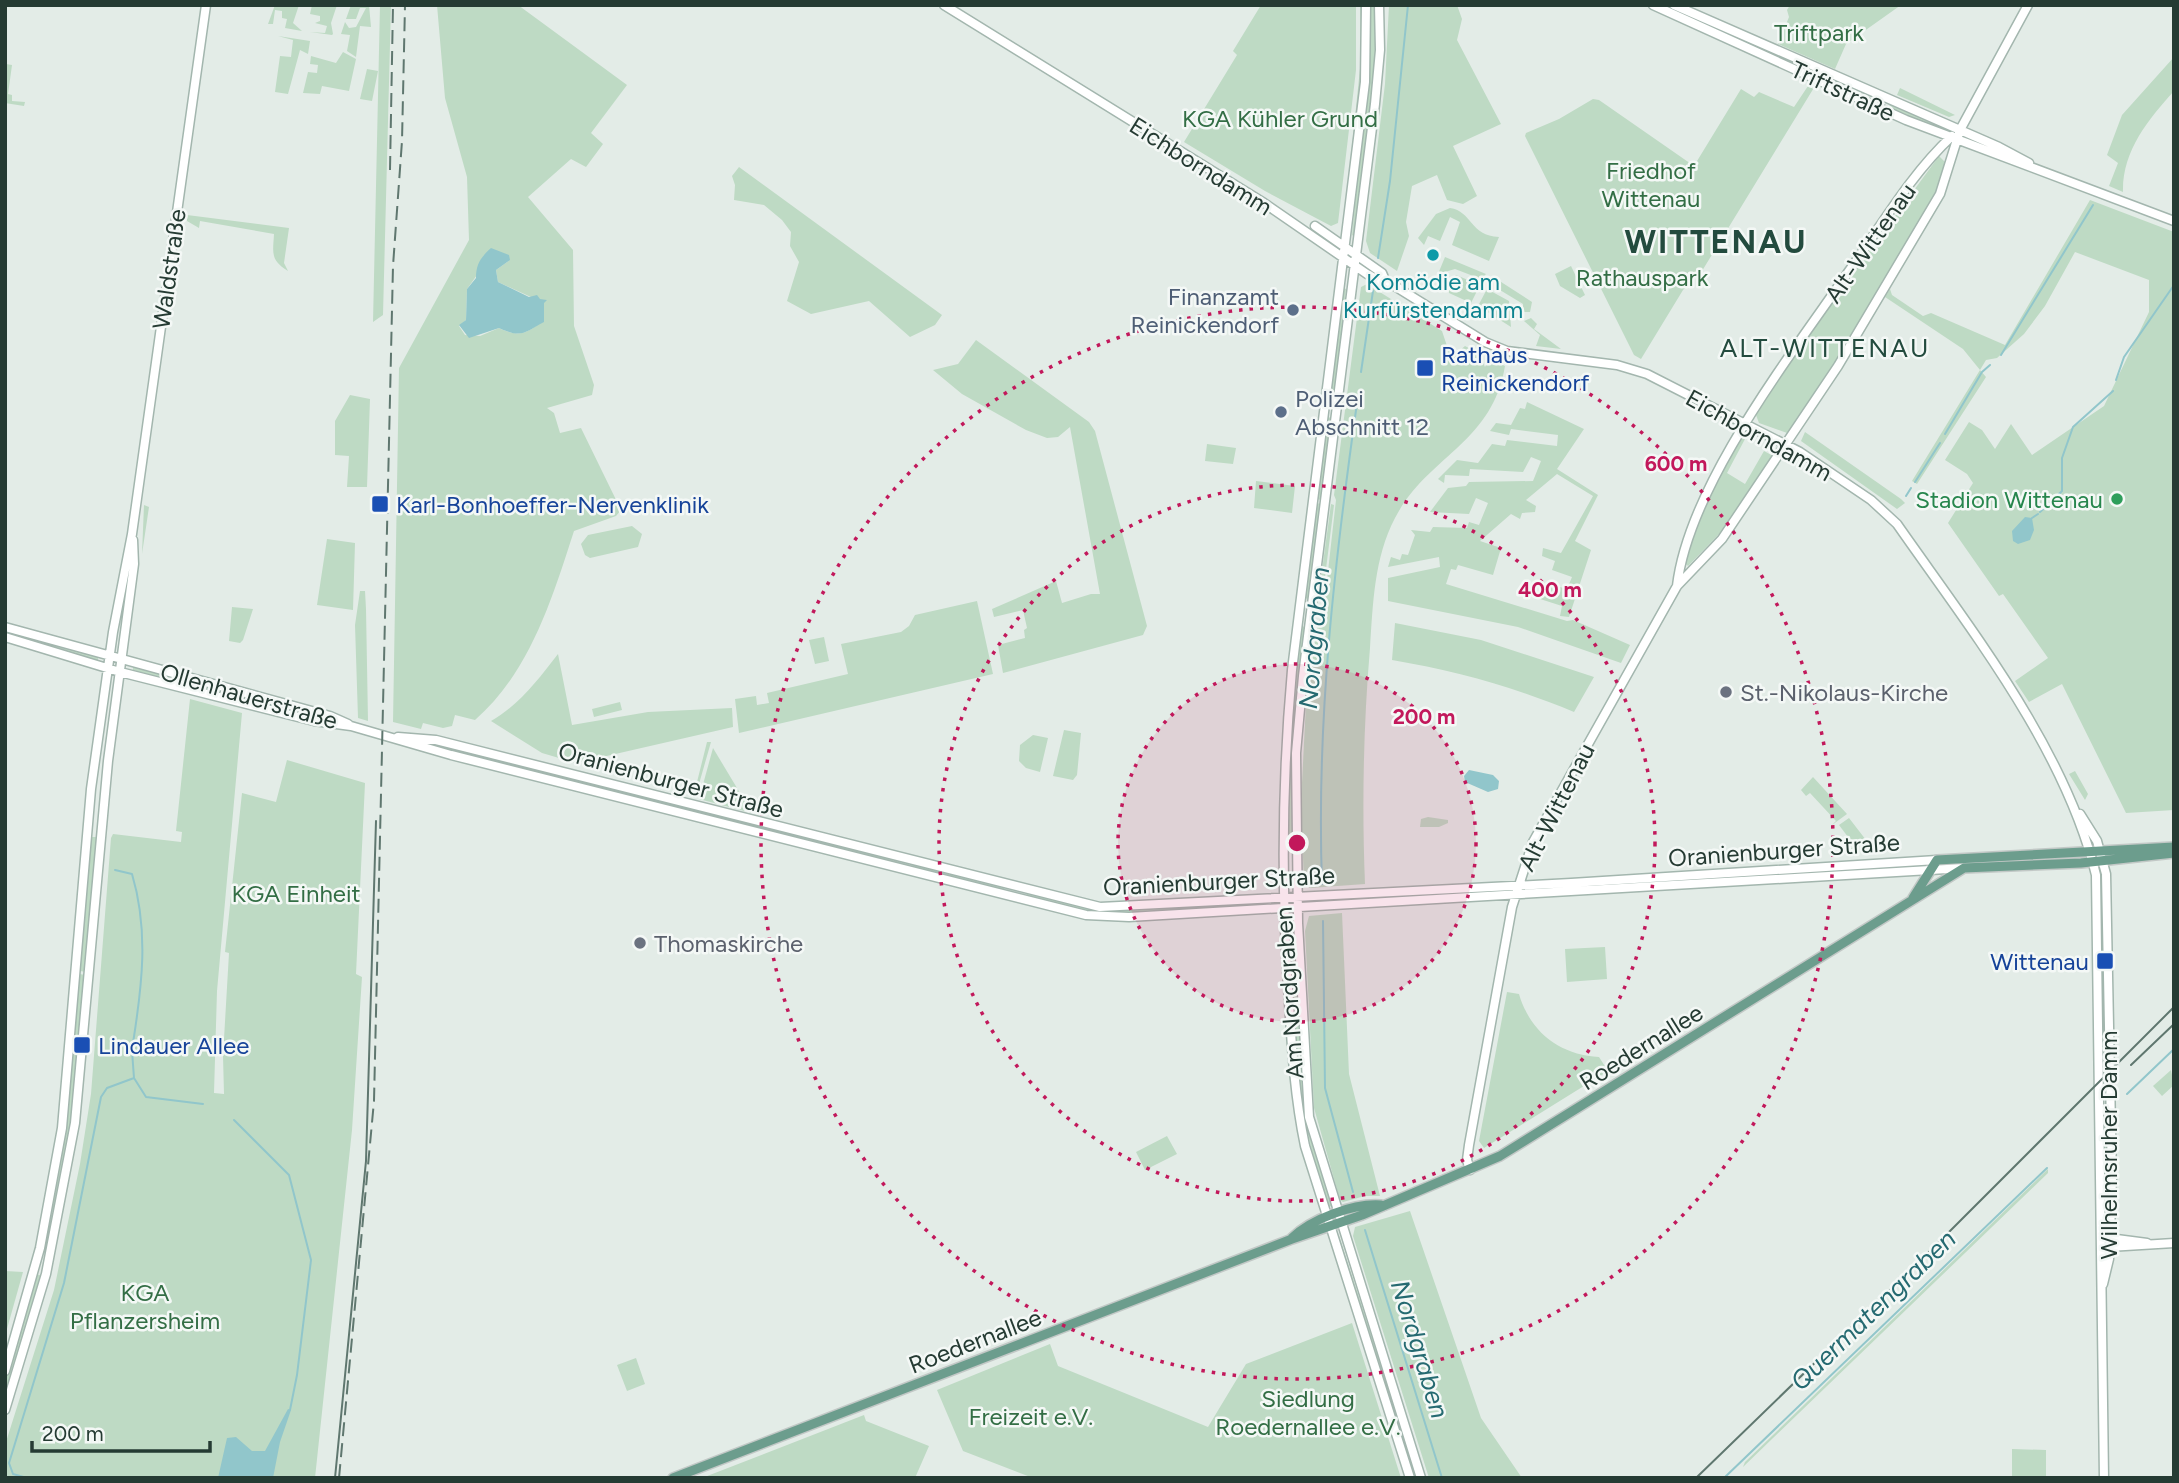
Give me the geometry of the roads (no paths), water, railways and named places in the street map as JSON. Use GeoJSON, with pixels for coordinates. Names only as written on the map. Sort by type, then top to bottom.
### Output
{"type":"FeatureCollection","features":[{"type":"Feature","properties":{"kind":"main road","name":"Waldstraße"},"geometry":{"type":"LineString","coordinates":[[109,657],[132,534],[206,5]]}},
{"type":"Feature","properties":{"kind":"main road","name":"Eichborndamm"},"geometry":{"type":"LineString","coordinates":[[944,5],[1264,203],[1381,282],[1385,281],[1497,347],[1523,355],[1607,363],[1637,370],[1787,445],[1871,500],[1897,524],[2012,690],[2072,803],[2092,831],[2096,856]]}},
{"type":"Feature","properties":{"kind":"main road","name":"Am Nordgraben"},"geometry":{"type":"LineString","coordinates":[[1366,5],[1365,74],[1289,703],[1283,803],[1283,903],[1296,1095],[1305,1146],[1410,1478]]}},
{"type":"Feature","properties":{"kind":"main road","name":"Am Nordgraben"},"geometry":{"type":"LineString","coordinates":[[1379,5],[1378,77],[1299,713],[1295,800],[1297,907],[1308,1105],[1315,1142],[1422,1478]]}},
{"type":"Feature","properties":{"kind":"main road","name":"Triftstraße"},"geometry":{"type":"LineString","coordinates":[[1653,5],[1691,25],[1887,98],[1960,130],[2046,173]]}},
{"type":"Feature","properties":{"kind":"main road","name":"Triftstraße"},"geometry":{"type":"LineString","coordinates":[[1674,5],[1837,81],[1882,109],[1953,139],[2046,173]]}},
{"type":"Feature","properties":{"kind":"main road","name":"Alt-Wittenau"},"geometry":{"type":"LineString","coordinates":[[1677,586],[1679,562],[1691,524],[1745,426],[1865,249],[1936,151],[1953,139],[1960,130],[2028,5]]}},
{"type":"Feature","properties":{"kind":"main road"},"geometry":{"type":"LineString","coordinates":[[1882,109],[1887,98]]}},
{"type":"Feature","properties":{"kind":"main road","name":"Alt-Wittenau"},"geometry":{"type":"LineString","coordinates":[[1470,1170],[1467,1160],[1470,1138],[1517,890],[1533,842],[1677,586],[1722,539],[1838,366],[1940,194],[1953,139]]}},
{"type":"Feature","properties":{"kind":"main road"},"geometry":{"type":"LineString","coordinates":[[1936,151],[1950,160]]}},
{"type":"Feature","properties":{"kind":"main road"},"geometry":{"type":"LineString","coordinates":[[2046,173],[2174,221]]}},
{"type":"Feature","properties":{"kind":"main road","name":"Eichborndamm"},"geometry":{"type":"LineString","coordinates":[[1315,226],[1382,273],[1385,281]]}},
{"type":"Feature","properties":{"kind":"main road"},"geometry":{"type":"LineString","coordinates":[[1339,284],[1352,286]]}},
{"type":"Feature","properties":{"kind":"main road"},"geometry":{"type":"LineString","coordinates":[[1324,410],[1336,411]]}},
{"type":"Feature","properties":{"kind":"main road","name":"Waldstraße"},"geometry":{"type":"LineString","coordinates":[[122,660],[134,564],[132,534]]}},
{"type":"Feature","properties":{"kind":"main road","name":"Ollenhauerstraße"},"geometry":{"type":"LineString","coordinates":[[5,627],[21,637],[120,672],[224,693]]}},
{"type":"Feature","properties":{"kind":"main road","name":"Ollenhauerstraße"},"geometry":{"type":"LineString","coordinates":[[5,637],[21,637],[122,660],[224,693],[335,718],[351,726]]}},
{"type":"Feature","properties":{"kind":"main road"},"geometry":{"type":"LineString","coordinates":[[5,1371],[37,1259],[61,1137],[91,789],[109,657]]}},
{"type":"Feature","properties":{"kind":"main road"},"geometry":{"type":"LineString","coordinates":[[5,1410],[46,1274],[69,1160],[79,1084],[104,798],[122,660]]}},
{"type":"Feature","properties":{"kind":"main road","name":"Oranienburger Straße"},"geometry":{"type":"LineString","coordinates":[[351,726],[396,738],[436,740],[1081,904],[1123,908],[1283,903],[1297,907],[1517,890],[1964,868],[2022,860]]}},
{"type":"Feature","properties":{"kind":"main road","name":"Oranienburger Straße"},"geometry":{"type":"LineString","coordinates":[[2123,854],[2174,847]]}},
{"type":"Feature","properties":{"kind":"main road","name":"Oranienburger Straße"},"geometry":{"type":"LineString","coordinates":[[1572,887],[1937,860],[2022,860],[2174,853]]}},
{"type":"Feature","properties":{"kind":"main road","name":"Wilhelmsruher Damm"},"geometry":{"type":"LineString","coordinates":[[2096,856],[2103,939],[2109,1243],[2107,1275],[2103,1283]]}},
{"type":"Feature","properties":{"kind":"main road","name":"Oranienburger Straße"},"geometry":{"type":"LineString","coordinates":[[1929,870],[1937,860]]}},
{"type":"Feature","properties":{"kind":"main road","name":"Roedernallee"},"geometry":{"type":"LineString","coordinates":[[673,1478],[1470,1170],[1528,1140],[1964,868]]}},
{"type":"Feature","properties":{"kind":"main road","name":"Roedernallee"},"geometry":{"type":"LineString","coordinates":[[1911,901],[1929,870]]}},
{"type":"Feature","properties":{"kind":"main road","name":"Oranienburger Straße"},"geometry":{"type":"LineString","coordinates":[[1283,903],[1297,897],[1517,890]]}},
{"type":"Feature","properties":{"kind":"main road","name":"Wilhelmsruher Damm"},"geometry":{"type":"LineString","coordinates":[[2104,1007],[2100,1257],[2103,1283],[2104,1478]]}},
{"type":"Feature","properties":{"kind":"main road"},"geometry":{"type":"LineString","coordinates":[[2109,1243],[2174,1243]]}},
{"type":"Feature","properties":{"kind":"water"},"geometry":{"type":"Polygon","coordinates":[[[491,248],[509,255],[510,260],[496,270],[498,282],[529,297],[537,295],[540,299],[547,300],[544,303],[544,322],[523,333],[499,328],[469,338],[459,325],[466,320],[467,289],[476,278],[479,262],[491,248]]]}},
{"type":"Feature","properties":{"kind":"water"},"geometry":{"type":"Polygon","coordinates":[[[2025,517],[2032,518],[2034,530],[2030,540],[2018,544],[2013,541],[2012,531],[2025,517]]]}},
{"type":"Feature","properties":{"kind":"water"},"geometry":{"type":"Polygon","coordinates":[[[1469,770],[1493,775],[1499,781],[1498,789],[1488,792],[1465,782],[1464,776],[1469,770]]]}},
{"type":"Feature","properties":{"kind":"water"},"geometry":{"type":"Polygon","coordinates":[[[288,1409],[291,1410],[280,1442],[273,1478],[218,1478],[227,1438],[236,1437],[252,1451],[265,1451],[288,1409]]]}},
{"type":"Feature","properties":{"kind":"waterway","name":"Nordgraben"},"geometry":{"type":"LineString","coordinates":[[1378,258],[1390,181],[1408,5]]}},
{"type":"Feature","properties":{"kind":"waterway"},"geometry":{"type":"LineString","coordinates":[[2001,355],[2093,205]]}},
{"type":"Feature","properties":{"kind":"waterway"},"geometry":{"type":"LineString","coordinates":[[2116,380],[2124,357],[2174,285]]}},
{"type":"Feature","properties":{"kind":"waterway","name":"Nordgraben"},"geometry":{"type":"LineString","coordinates":[[1361,372],[1373,291]]}},
{"type":"Feature","properties":{"kind":"waterway"},"geometry":{"type":"LineString","coordinates":[[1945,434],[1982,372],[1990,365]]}},
{"type":"Feature","properties":{"kind":"waterway"},"geometry":{"type":"LineString","coordinates":[[2052,501],[2062,491],[2062,458],[2073,427],[2113,391]]}},
{"type":"Feature","properties":{"kind":"waterway","name":"Nordgraben"},"geometry":{"type":"LineString","coordinates":[[1322,884],[1322,761],[1329,639],[1358,396]]}},
{"type":"Feature","properties":{"kind":"waterway"},"geometry":{"type":"LineString","coordinates":[[1915,482],[1940,443]]}},
{"type":"Feature","properties":{"kind":"waterway"},"geometry":{"type":"LineString","coordinates":[[1906,496],[1911,488]]}},
{"type":"Feature","properties":{"kind":"waterway"},"geometry":{"type":"LineString","coordinates":[[2040,512],[2050,503]]}},
{"type":"Feature","properties":{"kind":"waterway"},"geometry":{"type":"LineString","coordinates":[[2032,518],[2038,514]]}},
{"type":"Feature","properties":{"kind":"waterway"},"geometry":{"type":"LineString","coordinates":[[115,870],[132,874],[141,916],[141,980],[133,1043]]}},
{"type":"Feature","properties":{"kind":"waterway","name":"Nordgraben"},"geometry":{"type":"LineString","coordinates":[[1323,921],[1325,1088],[1353,1192]]}},
{"type":"Feature","properties":{"kind":"waterway","name":"Quermatengraben"},"geometry":{"type":"LineString","coordinates":[[2127,1094],[2174,1049]]}},
{"type":"Feature","properties":{"kind":"waterway"},"geometry":{"type":"LineString","coordinates":[[132,1051],[134,1078],[146,1097],[203,1104]]}},
{"type":"Feature","properties":{"kind":"waterway"},"geometry":{"type":"LineString","coordinates":[[27,1478],[13,1474],[9,1463],[64,1283],[101,1097],[107,1088],[134,1078]]}},
{"type":"Feature","properties":{"kind":"waterway"},"geometry":{"type":"LineString","coordinates":[[234,1120],[289,1175],[311,1260],[290,1410]]}},
{"type":"Feature","properties":{"kind":"waterway","name":"Quermatengraben"},"geometry":{"type":"LineString","coordinates":[[1724,1478],[2047,1168]]}},
{"type":"Feature","properties":{"kind":"waterway","name":"Nordgraben"},"geometry":{"type":"LineString","coordinates":[[1365,1230],[1442,1478]]}},
{"type":"Feature","properties":{"kind":"tram line"},"geometry":{"type":"LineString","coordinates":[[335,1478],[366,1161],[376,821]]}},
{"type":"Feature","properties":{"kind":"tram line"},"geometry":{"type":"LineString","coordinates":[[1696,1478],[1925,1256],[2174,1007]]}},
{"type":"Feature","properties":{"kind":"tram line"},"geometry":{"type":"LineString","coordinates":[[2131,1065],[2174,1024]]}},
{"type":"Feature","properties":{"kind":"railway"},"geometry":{"type":"LineString","coordinates":[[390,170],[393,5]]}},
{"type":"Feature","properties":{"kind":"railway"},"geometry":{"type":"LineString","coordinates":[[339,1478],[374,1101],[393,266],[402,141],[405,5]]}},
{"type":"Feature","properties":{"kind":"place","name":"Komödie am Kurfürstendamm"},"geometry":{"type":"Point","coordinates":[1433,255]}},
{"type":"Feature","properties":{"kind":"place","name":"Finanzamt Reinickendorf"},"geometry":{"type":"Point","coordinates":[1293,310]}},
{"type":"Feature","properties":{"kind":"place","name":"Rathaus Reinickendorf"},"geometry":{"type":"Point","coordinates":[1425,368]}},
{"type":"Feature","properties":{"kind":"place","name":"Polizei Abschnitt 12"},"geometry":{"type":"Point","coordinates":[1281,412]}},
{"type":"Feature","properties":{"kind":"place","name":"Stadion Wittenau"},"geometry":{"type":"Point","coordinates":[2117,499]}},
{"type":"Feature","properties":{"kind":"place","name":"Karl-Bonhoeffer-Nervenklinik"},"geometry":{"type":"Point","coordinates":[380,504]}},
{"type":"Feature","properties":{"kind":"place","name":"St.-Nikolaus-Kirche"},"geometry":{"type":"Point","coordinates":[1726,692]}},
{"type":"Feature","properties":{"kind":"place","name":"Thomaskirche"},"geometry":{"type":"Point","coordinates":[640,943]}},
{"type":"Feature","properties":{"kind":"place","name":"Wittenau"},"geometry":{"type":"Point","coordinates":[2105,961]}},
{"type":"Feature","properties":{"kind":"place","name":"Lindauer Allee"},"geometry":{"type":"Point","coordinates":[82,1045]}},
{"type":"Feature","properties":{"kind":"district","name":"WITTENAU"},"geometry":{"type":"Point","coordinates":[1716,242]}},
{"type":"Feature","properties":{"kind":"district","name":"ALT-WITTENAU"},"geometry":{"type":"Point","coordinates":[1825,348]}},
{"type":"Feature","properties":{"kind":"park label","name":"Triftpark"},"geometry":{"type":"Point","coordinates":[1819,32]}},
{"type":"Feature","properties":{"kind":"park label","name":"KGA Kühler Grund"},"geometry":{"type":"Point","coordinates":[1280,118]}},
{"type":"Feature","properties":{"kind":"park label","name":"Friedhof Wittenau"},"geometry":{"type":"Point","coordinates":[1651,184]}},
{"type":"Feature","properties":{"kind":"park label","name":"Rathauspark"},"geometry":{"type":"Point","coordinates":[1642,277]}},
{"type":"Feature","properties":{"kind":"park label","name":"KGA Einheit"},"geometry":{"type":"Point","coordinates":[296,893]}},
{"type":"Feature","properties":{"kind":"park label","name":"KGA Pflanzersheim"},"geometry":{"type":"Point","coordinates":[145,1306]}},
{"type":"Feature","properties":{"kind":"park label","name":"Siedlung Roedernallee e.V."},"geometry":{"type":"Point","coordinates":[1308,1412]}},
{"type":"Feature","properties":{"kind":"park label","name":"Freizeit e.V."},"geometry":{"type":"Point","coordinates":[1031,1416]}}]}
